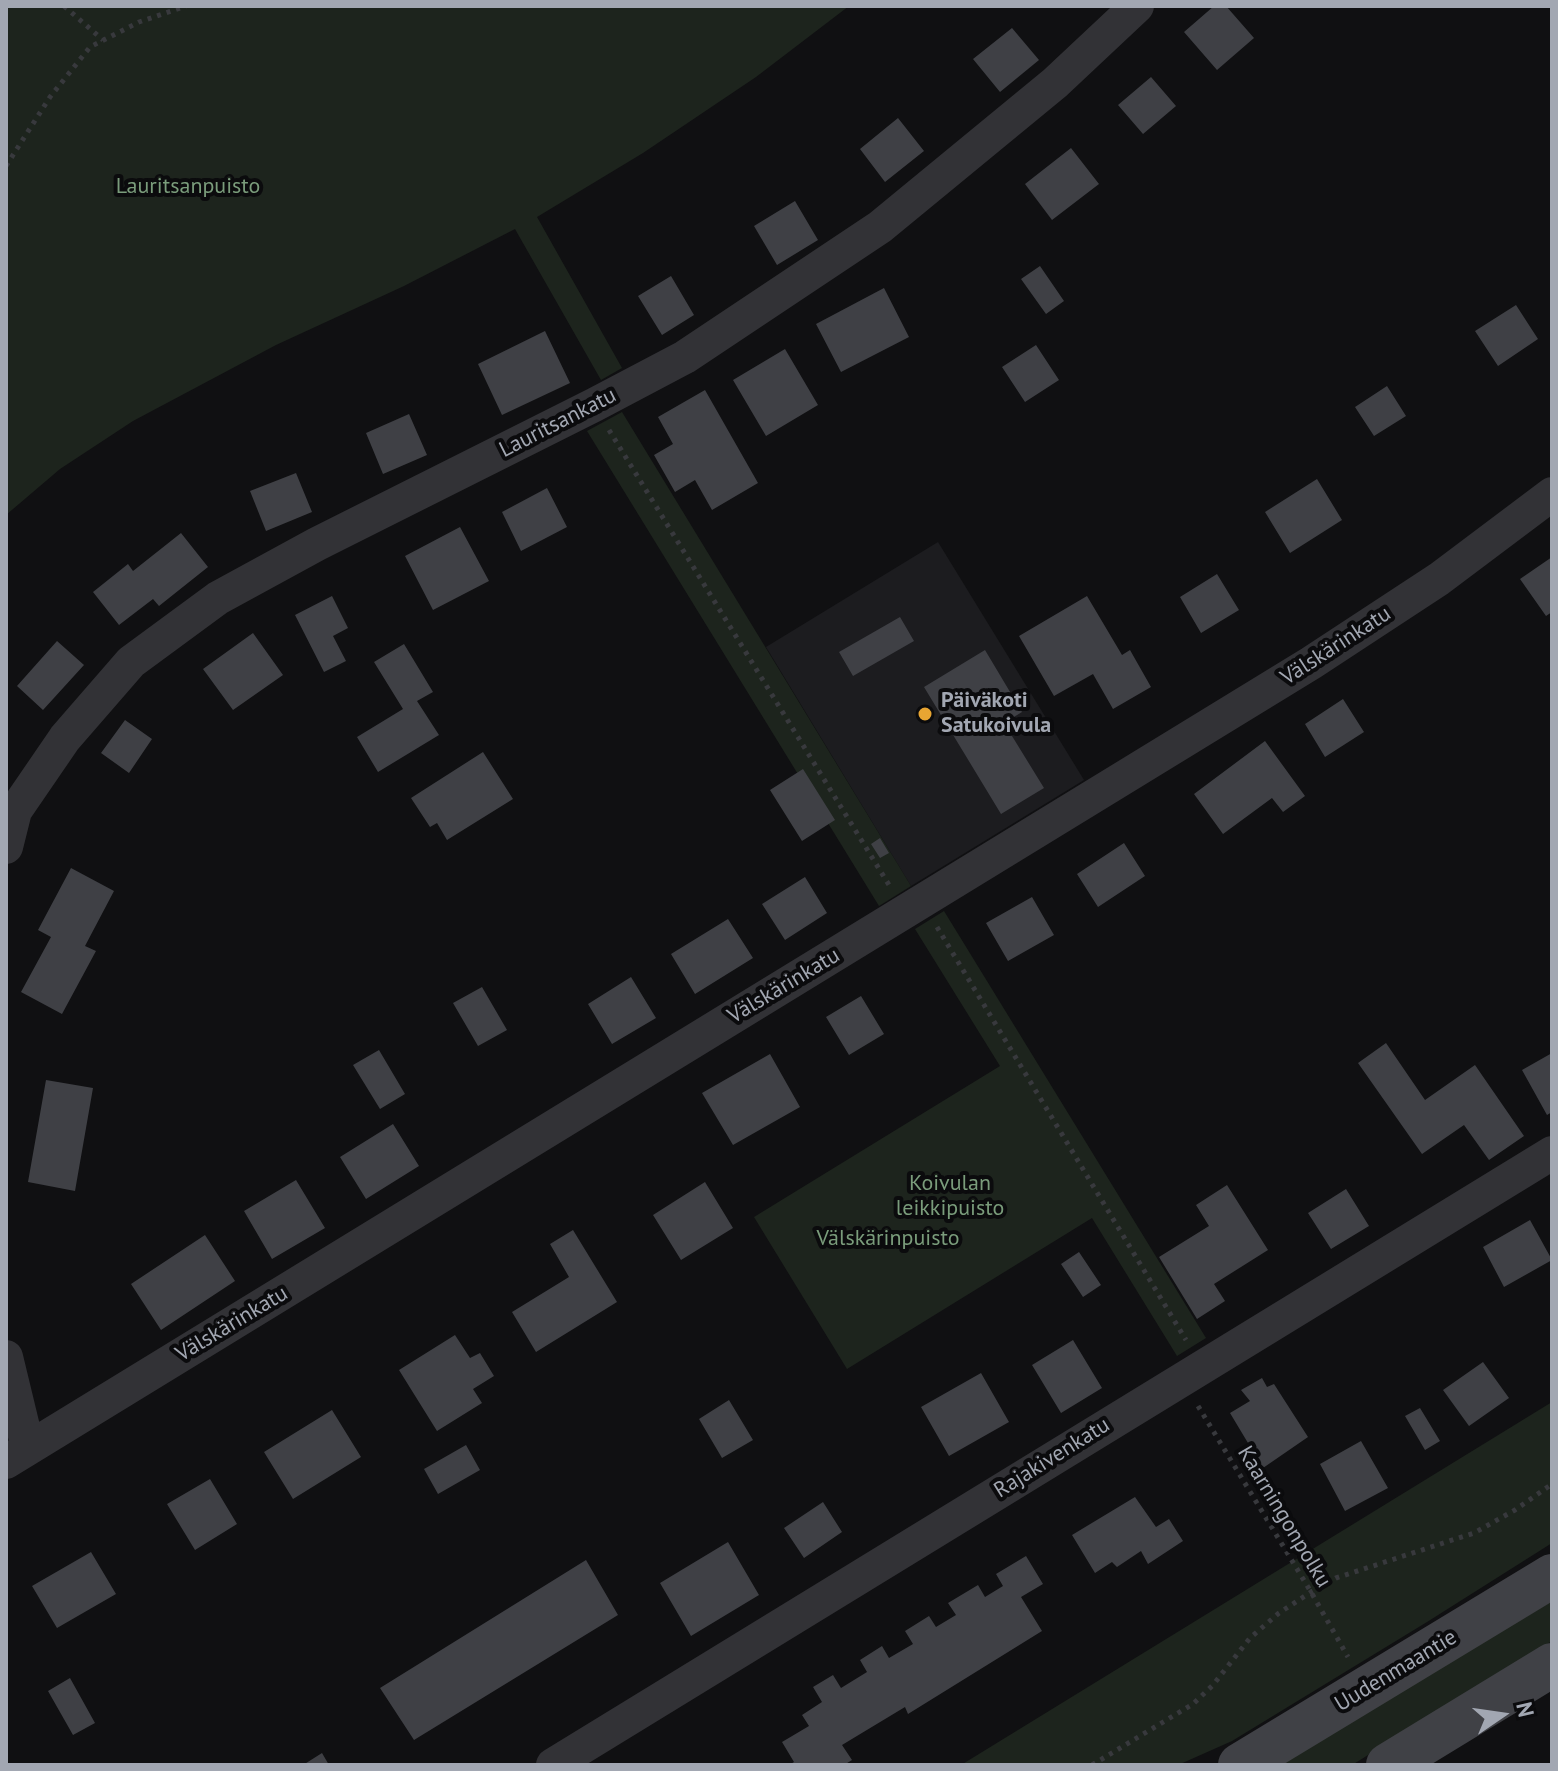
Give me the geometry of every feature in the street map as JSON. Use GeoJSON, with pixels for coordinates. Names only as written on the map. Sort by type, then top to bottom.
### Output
{"type":"FeatureCollection","features":[{"type":"Feature","properties":{"kind":"main road","name":"Uudenmaantie"},"geometry":{"type":"LineString","coordinates":[[1240,1765],[1552,1576]]}},
{"type":"Feature","properties":{"kind":"main road"},"geometry":{"type":"LineString","coordinates":[[1388,1765],[1552,1665]]}},
{"type":"Feature","properties":{"kind":"street","name":"Lauritsankatu"},"geometry":{"type":"LineString","coordinates":[[6,847],[10,810],[65,738],[131,662],[218,598],[317,544],[685,357],[880,227],[1055,83],[1137,6]]}},
{"type":"Feature","properties":{"kind":"street","name":"Välskärinkatu"},"geometry":{"type":"LineString","coordinates":[[17,1455],[1311,663],[1439,579],[1552,494]]}},
{"type":"Feature","properties":{"kind":"street","name":"Rajakivenkatu"},"geometry":{"type":"LineString","coordinates":[[553,1765],[1552,1153]]}},
{"type":"Feature","properties":{"kind":"street"},"geometry":{"type":"LineString","coordinates":[[6,1357],[17,1455]]}},
{"type":"Feature","properties":{"kind":"path"},"geometry":{"type":"LineString","coordinates":[[64,6],[103,40]]}},
{"type":"Feature","properties":{"kind":"path"},"geometry":{"type":"LineString","coordinates":[[6,166],[50,97],[90,47],[139,22],[186,6]]}},
{"type":"Feature","properties":{"kind":"path"},"geometry":{"type":"LineString","coordinates":[[594,405],[894,893]]}},
{"type":"Feature","properties":{"kind":"path"},"geometry":{"type":"LineString","coordinates":[[930,914],[1193,1351]]}},
{"type":"Feature","properties":{"kind":"path","name":"Kaarningonpolku"},"geometry":{"type":"LineString","coordinates":[[1191,1394],[1348,1657]]}},
{"type":"Feature","properties":{"kind":"path"},"geometry":{"type":"LineString","coordinates":[[1092,1765],[1193,1704],[1213,1685],[1250,1638],[1279,1613],[1311,1592],[1336,1578],[1474,1533],[1552,1484]]}},
{"type":"Feature","properties":{"kind":"shaded area","name":"Päiväkoti Satukoivula"},"geometry":{"type":"Polygon","coordinates":[[[938,542],[1084,780],[911,886],[766,647],[938,542]]]}},
{"type":"Feature","properties":{"kind":"green space","name":"Lauritsanpuisto"},"geometry":{"type":"Polygon","coordinates":[[[6,6],[849,6],[756,77],[643,153],[537,217],[622,368],[601,380],[515,229],[404,286],[276,345],[133,421],[60,469],[6,515],[6,6]]]}},
{"type":"Feature","properties":{"kind":"green space"},"geometry":{"type":"Polygon","coordinates":[[[622,412],[911,886],[879,906],[587,431],[622,412]]]}},
{"type":"Feature","properties":{"kind":"green space","name":"Välskärinpuisto"},"geometry":{"type":"Polygon","coordinates":[[[944,911],[1206,1338],[1177,1356],[1092,1218],[847,1369],[754,1217],[1000,1066],[915,929],[944,911]]]}},
{"type":"Feature","properties":{"kind":"green space"},"geometry":{"type":"Polygon","coordinates":[[[1552,1402],[1552,1543],[1427,1622],[1232,1741],[1178,1765],[961,1765],[1552,1402]]]}},
{"type":"Feature","properties":{"kind":"green space"},"geometry":{"type":"Polygon","coordinates":[[[1552,1601],[1552,1641],[1352,1765],[1277,1765],[1552,1601]]]}},
{"type":"Feature","properties":{"kind":"building"},"geometry":{"type":"Polygon","coordinates":[[[1214,6],[1226,6],[1254,38],[1217,70],[1184,32],[1214,6]]]}},
{"type":"Feature","properties":{"kind":"building"},"geometry":{"type":"Polygon","coordinates":[[[1012,28],[1039,60],[1000,92],[973,59],[1012,28]]]}},
{"type":"Feature","properties":{"kind":"building"},"geometry":{"type":"Polygon","coordinates":[[[1151,77],[1176,106],[1143,134],[1118,105],[1151,77]]]}},
{"type":"Feature","properties":{"kind":"building"},"geometry":{"type":"Polygon","coordinates":[[[898,118],[924,151],[885,182],[860,149],[898,118]]]}},
{"type":"Feature","properties":{"kind":"building"},"geometry":{"type":"Polygon","coordinates":[[[1071,148],[1099,184],[1052,220],[1025,184],[1071,148]]]}},
{"type":"Feature","properties":{"kind":"building"},"geometry":{"type":"Polygon","coordinates":[[[795,201],[818,240],[777,265],[754,226],[795,201]]]}},
{"type":"Feature","properties":{"kind":"building"},"geometry":{"type":"Polygon","coordinates":[[[1040,266],[1064,301],[1046,314],[1021,279],[1040,266]]]}},
{"type":"Feature","properties":{"kind":"building"},"geometry":{"type":"Polygon","coordinates":[[[671,276],[694,315],[662,335],[638,296],[671,276]]]}},
{"type":"Feature","properties":{"kind":"building"},"geometry":{"type":"Polygon","coordinates":[[[884,288],[909,337],[841,372],[816,324],[884,288]]]}},
{"type":"Feature","properties":{"kind":"building"},"geometry":{"type":"Polygon","coordinates":[[[1516,305],[1538,339],[1498,366],[1475,331],[1516,305]]]}},
{"type":"Feature","properties":{"kind":"building"},"geometry":{"type":"Polygon","coordinates":[[[545,331],[570,383],[502,415],[478,364],[545,331]]]}},
{"type":"Feature","properties":{"kind":"building"},"geometry":{"type":"Polygon","coordinates":[[[1036,345],[1059,380],[1025,402],[1002,367],[1036,345]]]}},
{"type":"Feature","properties":{"kind":"building"},"geometry":{"type":"Polygon","coordinates":[[[785,349],[818,405],[766,436],[733,380],[785,349]]]}},
{"type":"Feature","properties":{"kind":"building"},"geometry":{"type":"Polygon","coordinates":[[[1387,386],[1406,416],[1374,436],[1355,407],[1387,386]]]}},
{"type":"Feature","properties":{"kind":"building"},"geometry":{"type":"Polygon","coordinates":[[[705,390],[758,483],[712,510],[695,480],[675,492],[654,455],[673,444],[658,417],[705,390]]]}},
{"type":"Feature","properties":{"kind":"building"},"geometry":{"type":"Polygon","coordinates":[[[409,414],[427,455],[383,474],[366,433],[409,414]]]}},
{"type":"Feature","properties":{"kind":"building"},"geometry":{"type":"Polygon","coordinates":[[[296,473],[312,512],[266,531],[250,491],[296,473]]]}},
{"type":"Feature","properties":{"kind":"building"},"geometry":{"type":"Polygon","coordinates":[[[1317,479],[1342,520],[1290,553],[1265,512],[1317,479]]]}},
{"type":"Feature","properties":{"kind":"building"},"geometry":{"type":"Polygon","coordinates":[[[547,488],[567,527],[521,551],[502,512],[547,488]]]}},
{"type":"Feature","properties":{"kind":"building"},"geometry":{"type":"Polygon","coordinates":[[[460,527],[489,581],[433,610],[405,556],[460,527]]]}},
{"type":"Feature","properties":{"kind":"building"},"geometry":{"type":"Polygon","coordinates":[[[181,533],[208,567],[159,606],[153,599],[119,625],[93,592],[128,564],[133,571],[181,533]]]}},
{"type":"Feature","properties":{"kind":"building"},"geometry":{"type":"Polygon","coordinates":[[[1552,557],[1552,612],[1546,616],[1520,579],[1552,557]]]}},
{"type":"Feature","properties":{"kind":"building"},"geometry":{"type":"Polygon","coordinates":[[[1217,574],[1239,610],[1201,633],[1180,597],[1217,574]]]}},
{"type":"Feature","properties":{"kind":"building"},"geometry":{"type":"Polygon","coordinates":[[[332,596],[348,628],[333,636],[346,661],[324,672],[295,615],[332,596]]]}},
{"type":"Feature","properties":{"kind":"building"},"geometry":{"type":"Polygon","coordinates":[[[1087,596],[1122,655],[1130,650],[1151,687],[1113,709],[1093,674],[1054,696],[1019,636],[1087,596]]]}},
{"type":"Feature","properties":{"kind":"building"},"geometry":{"type":"Polygon","coordinates":[[[900,617],[914,641],[853,676],[839,652],[900,617]]]}},
{"type":"Feature","properties":{"kind":"building"},"geometry":{"type":"Polygon","coordinates":[[[253,633],[283,675],[233,710],[203,669],[253,633]]]}},
{"type":"Feature","properties":{"kind":"building"},"geometry":{"type":"Polygon","coordinates":[[[57,641],[84,665],[43,710],[17,686],[57,641]]]}},
{"type":"Feature","properties":{"kind":"building"},"geometry":{"type":"Polygon","coordinates":[[[404,644],[433,692],[417,701],[439,735],[378,772],[357,737],[403,709],[374,662],[404,644]]]}},
{"type":"Feature","properties":{"kind":"building"},"geometry":{"type":"Polygon","coordinates":[[[985,650],[1022,712],[1004,723],[1044,788],[1001,814],[924,687],[985,650]]]}},
{"type":"Feature","properties":{"kind":"building"},"geometry":{"type":"Polygon","coordinates":[[[1343,699],[1364,732],[1325,757],[1305,724],[1343,699]]]}},
{"type":"Feature","properties":{"kind":"building"},"geometry":{"type":"Polygon","coordinates":[[[125,720],[152,739],[129,773],[101,753],[125,720]]]}},
{"type":"Feature","properties":{"kind":"building"},"geometry":{"type":"Polygon","coordinates":[[[1265,741],[1305,796],[1283,812],[1272,798],[1223,834],[1194,794],[1265,741]]]}},
{"type":"Feature","properties":{"kind":"building"},"geometry":{"type":"Polygon","coordinates":[[[483,752],[513,799],[447,840],[437,823],[430,827],[411,798],[483,752]]]}},
{"type":"Feature","properties":{"kind":"building"},"geometry":{"type":"Polygon","coordinates":[[[803,769],[835,820],[802,841],[770,790],[803,769]]]}},
{"type":"Feature","properties":{"kind":"building"},"geometry":{"type":"Polygon","coordinates":[[[880,838],[889,853],[880,858],[871,844],[880,838]]]}},
{"type":"Feature","properties":{"kind":"building"},"geometry":{"type":"Polygon","coordinates":[[[1124,843],[1145,876],[1098,907],[1077,874],[1124,843]]]}},
{"type":"Feature","properties":{"kind":"building"},"geometry":{"type":"Polygon","coordinates":[[[71,868],[114,891],[85,946],[96,951],[62,1014],[21,992],[51,937],[38,930],[71,868]]]}},
{"type":"Feature","properties":{"kind":"building"},"geometry":{"type":"Polygon","coordinates":[[[805,877],[827,913],[785,940],[762,904],[805,877]]]}},
{"type":"Feature","properties":{"kind":"building"},"geometry":{"type":"Polygon","coordinates":[[[1032,897],[1054,935],[1008,961],[986,923],[1032,897]]]}},
{"type":"Feature","properties":{"kind":"building"},"geometry":{"type":"Polygon","coordinates":[[[728,919],[753,958],[695,994],[671,954],[728,919]]]}},
{"type":"Feature","properties":{"kind":"building"},"geometry":{"type":"Polygon","coordinates":[[[631,977],[656,1018],[612,1044],[588,1004],[631,977]]]}},
{"type":"Feature","properties":{"kind":"building"},"geometry":{"type":"Polygon","coordinates":[[[482,987],[507,1030],[478,1046],[453,1003],[482,987]]]}},
{"type":"Feature","properties":{"kind":"building"},"geometry":{"type":"Polygon","coordinates":[[[861,996],[884,1034],[849,1055],[826,1017],[861,996]]]}},
{"type":"Feature","properties":{"kind":"building"},"geometry":{"type":"Polygon","coordinates":[[[1386,1043],[1425,1100],[1475,1065],[1524,1136],[1489,1160],[1464,1125],[1422,1154],[1358,1063],[1386,1043]]]}},
{"type":"Feature","properties":{"kind":"building"},"geometry":{"type":"Polygon","coordinates":[[[379,1050],[405,1094],[380,1109],[353,1065],[379,1050]]]}},
{"type":"Feature","properties":{"kind":"building"},"geometry":{"type":"Polygon","coordinates":[[[1552,1053],[1552,1112],[1547,1115],[1522,1070],[1552,1053]]]}},
{"type":"Feature","properties":{"kind":"building"},"geometry":{"type":"Polygon","coordinates":[[[770,1054],[800,1107],[733,1145],[702,1093],[770,1054]]]}},
{"type":"Feature","properties":{"kind":"building"},"geometry":{"type":"Polygon","coordinates":[[[46,1080],[93,1088],[75,1191],[28,1182],[46,1080]]]}},
{"type":"Feature","properties":{"kind":"building"},"geometry":{"type":"Polygon","coordinates":[[[393,1124],[419,1166],[366,1199],[340,1157],[393,1124]]]}},
{"type":"Feature","properties":{"kind":"building"},"geometry":{"type":"Polygon","coordinates":[[[296,1180],[325,1228],[272,1259],[244,1211],[296,1180]]]}},
{"type":"Feature","properties":{"kind":"building"},"geometry":{"type":"Polygon","coordinates":[[[705,1182],[733,1228],[681,1260],[653,1215],[705,1182]]]}},
{"type":"Feature","properties":{"kind":"building"},"geometry":{"type":"Polygon","coordinates":[[[1227,1185],[1268,1250],[1214,1284],[1225,1301],[1197,1319],[1159,1257],[1209,1226],[1196,1205],[1227,1185]]]}},
{"type":"Feature","properties":{"kind":"building"},"geometry":{"type":"Polygon","coordinates":[[[1346,1189],[1369,1226],[1331,1249],[1308,1213],[1346,1189]]]}},
{"type":"Feature","properties":{"kind":"building"},"geometry":{"type":"Polygon","coordinates":[[[1530,1220],[1552,1260],[1504,1287],[1483,1247],[1530,1220]]]}},
{"type":"Feature","properties":{"kind":"building"},"geometry":{"type":"Polygon","coordinates":[[[573,1230],[617,1302],[536,1352],[512,1312],[569,1277],[550,1244],[573,1230]]]}},
{"type":"Feature","properties":{"kind":"building"},"geometry":{"type":"Polygon","coordinates":[[[205,1235],[235,1281],[161,1330],[131,1284],[205,1235]]]}},
{"type":"Feature","properties":{"kind":"building"},"geometry":{"type":"Polygon","coordinates":[[[1079,1252],[1101,1285],[1083,1297],[1061,1264],[1079,1252]]]}},
{"type":"Feature","properties":{"kind":"building"},"geometry":{"type":"Polygon","coordinates":[[[455,1335],[470,1358],[480,1353],[494,1376],[473,1389],[482,1403],[437,1431],[399,1370],[455,1335]]]}},
{"type":"Feature","properties":{"kind":"building"},"geometry":{"type":"Polygon","coordinates":[[[1073,1340],[1102,1388],[1061,1413],[1032,1365],[1073,1340]]]}},
{"type":"Feature","properties":{"kind":"building"},"geometry":{"type":"Polygon","coordinates":[[[1483,1362],[1509,1398],[1469,1426],[1443,1390],[1483,1362]]]}},
{"type":"Feature","properties":{"kind":"building"},"geometry":{"type":"Polygon","coordinates":[[[981,1373],[1009,1422],[949,1456],[921,1407],[981,1373]]]}},
{"type":"Feature","properties":{"kind":"building"},"geometry":{"type":"Polygon","coordinates":[[[1262,1378],[1267,1387],[1274,1384],[1308,1437],[1263,1468],[1230,1413],[1250,1401],[1241,1390],[1262,1378]]]}},
{"type":"Feature","properties":{"kind":"building"},"geometry":{"type":"Polygon","coordinates":[[[729,1400],[753,1440],[722,1458],[699,1419],[729,1400]]]}},
{"type":"Feature","properties":{"kind":"building"},"geometry":{"type":"Polygon","coordinates":[[[1420,1408],[1440,1441],[1425,1450],[1405,1416],[1420,1408]]]}},
{"type":"Feature","properties":{"kind":"building"},"geometry":{"type":"Polygon","coordinates":[[[332,1410],[361,1457],[293,1499],[264,1452],[332,1410]]]}},
{"type":"Feature","properties":{"kind":"building"},"geometry":{"type":"Polygon","coordinates":[[[1361,1441],[1388,1488],[1345,1511],[1320,1464],[1361,1441]]]}},
{"type":"Feature","properties":{"kind":"building"},"geometry":{"type":"Polygon","coordinates":[[[466,1445],[480,1470],[438,1494],[424,1469],[466,1445]]]}},
{"type":"Feature","properties":{"kind":"building"},"geometry":{"type":"Polygon","coordinates":[[[210,1479],[237,1524],[195,1550],[167,1504],[210,1479]]]}},
{"type":"Feature","properties":{"kind":"building"},"geometry":{"type":"Polygon","coordinates":[[[1135,1497],[1156,1527],[1169,1519],[1183,1541],[1148,1564],[1141,1551],[1117,1567],[1112,1562],[1095,1573],[1072,1535],[1135,1497]]]}},
{"type":"Feature","properties":{"kind":"building"},"geometry":{"type":"Polygon","coordinates":[[[823,1502],[842,1532],[804,1558],[784,1528],[823,1502]]]}},
{"type":"Feature","properties":{"kind":"building"},"geometry":{"type":"Polygon","coordinates":[[[728,1542],[759,1595],[691,1636],[660,1583],[728,1542]]]}},
{"type":"Feature","properties":{"kind":"building"},"geometry":{"type":"Polygon","coordinates":[[[91,1552],[116,1594],[57,1628],[32,1586],[91,1552]]]}},
{"type":"Feature","properties":{"kind":"building"},"geometry":{"type":"Polygon","coordinates":[[[1026,1556],[1043,1584],[1021,1597],[1042,1631],[908,1714],[905,1707],[842,1745],[852,1760],[844,1765],[789,1765],[794,1762],[782,1742],[809,1726],[802,1715],[822,1702],[813,1687],[833,1675],[841,1688],[867,1672],[860,1660],[882,1646],[889,1658],[913,1644],[905,1631],[929,1616],[936,1627],[956,1615],[948,1603],[978,1585],[985,1597],[1003,1586],[996,1574],[1026,1556]]]}},
{"type":"Feature","properties":{"kind":"building"},"geometry":{"type":"Polygon","coordinates":[[[586,1560],[618,1615],[414,1740],[380,1688],[586,1560]]]}},
{"type":"Feature","properties":{"kind":"building"},"geometry":{"type":"Polygon","coordinates":[[[70,1678],[95,1723],[73,1735],[48,1691],[70,1678]]]}},
{"type":"Feature","properties":{"kind":"building"},"geometry":{"type":"Polygon","coordinates":[[[322,1753],[329,1765],[303,1765],[322,1753]]]}},
{"type":"Feature","properties":{"kind":"place","name":"Päiväkoti Satukoivula"},"geometry":{"type":"Point","coordinates":[925,714]}},
{"type":"Feature","properties":{"kind":"park label","name":"Koivulan leikkipuisto"},"geometry":{"type":"Point","coordinates":[950,1196]}}]}
